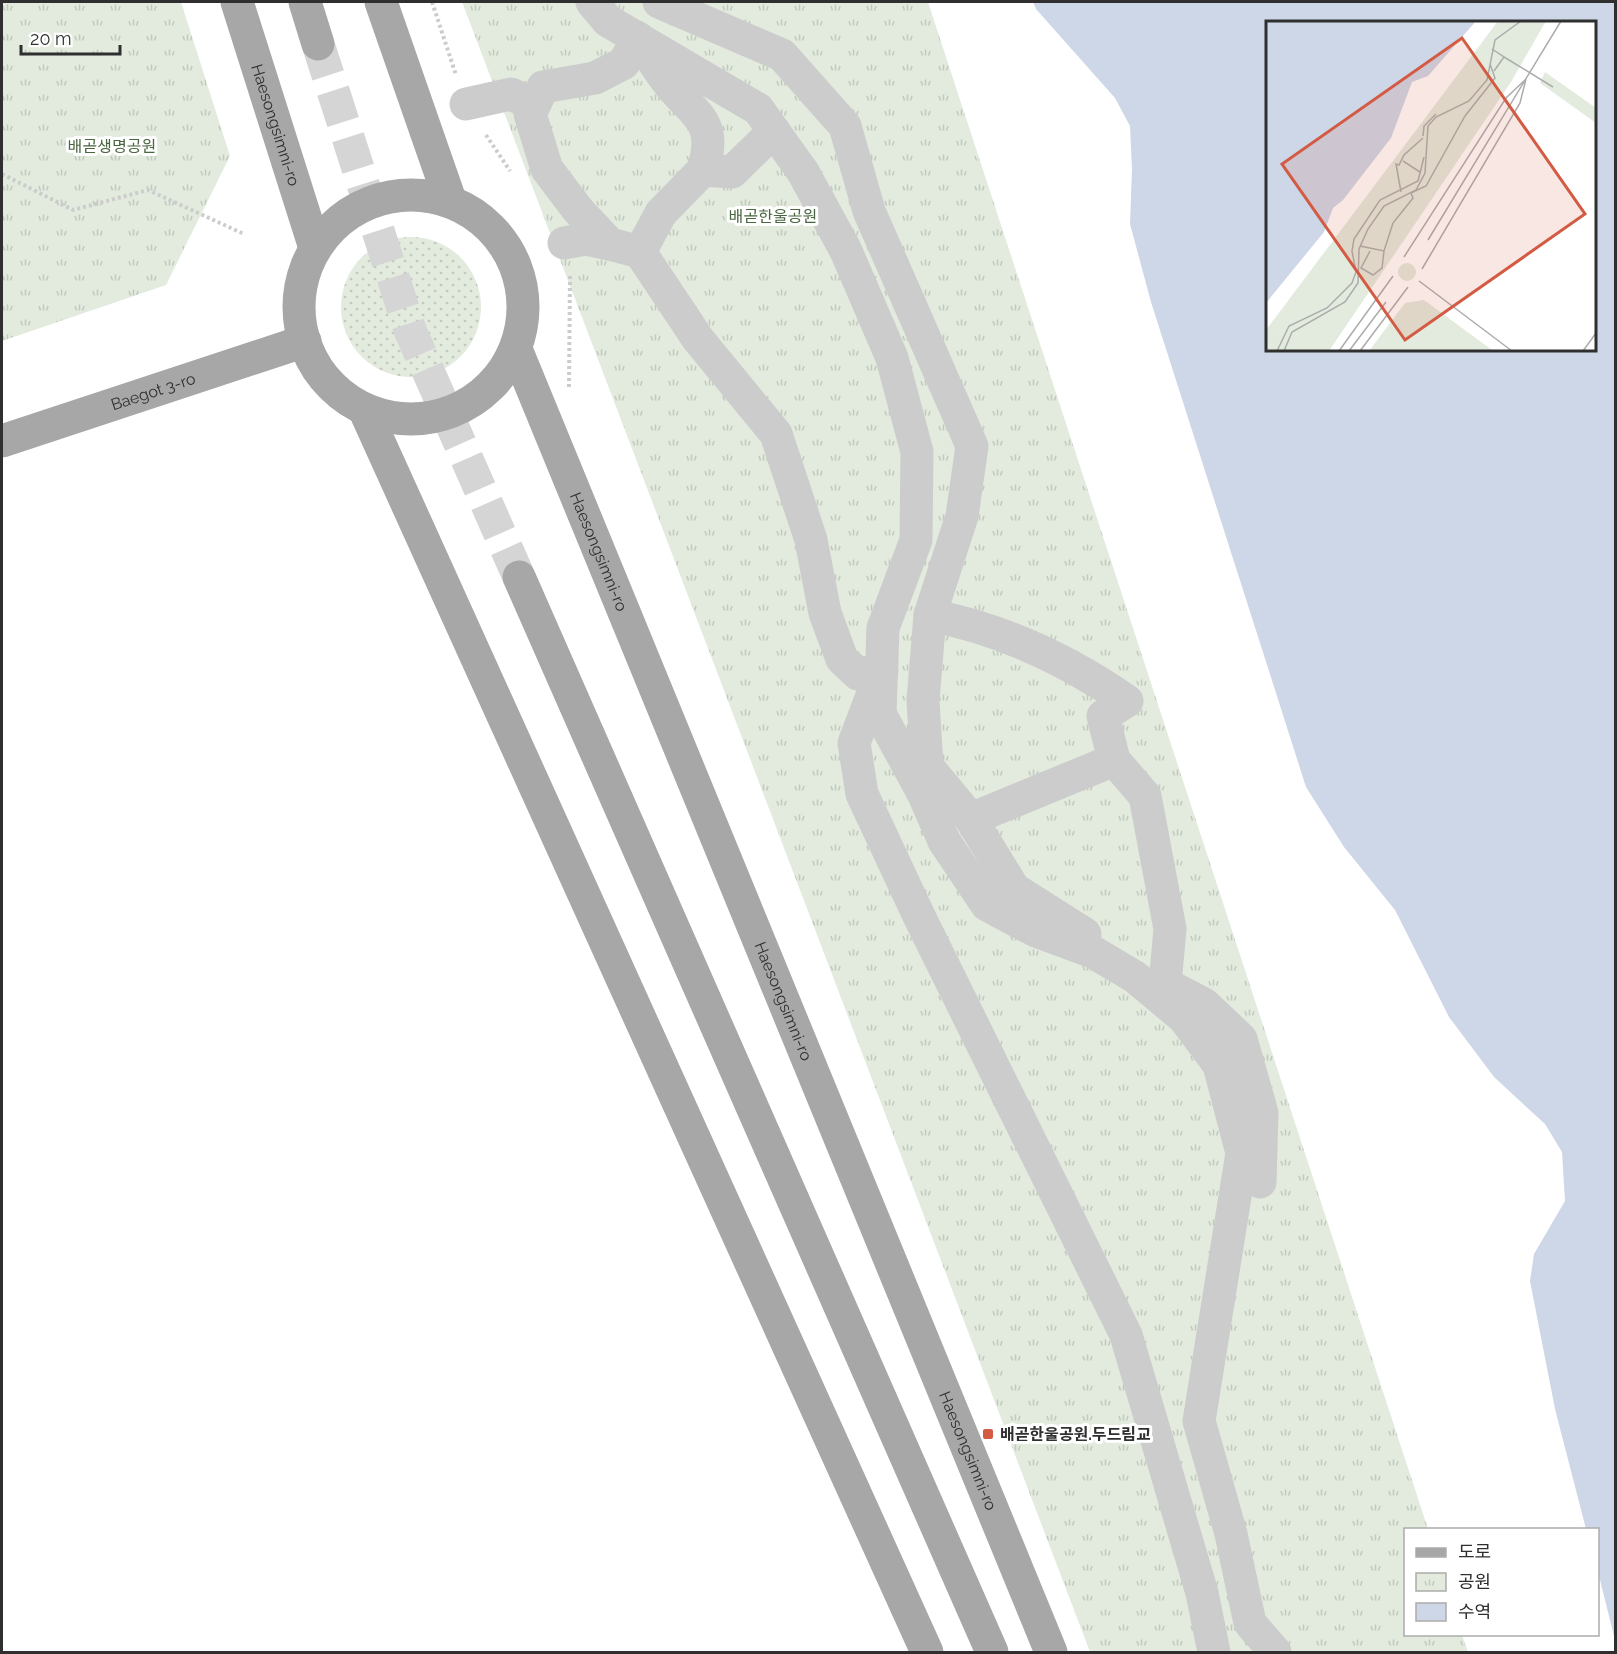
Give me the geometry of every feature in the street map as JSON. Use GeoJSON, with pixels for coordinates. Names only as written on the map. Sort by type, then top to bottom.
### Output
{"type":"FeatureCollection","features":[{"type":"Feature","properties":{"kind":"main road","name":"Haesongsimni-ro"},"geometry":{"type":"LineString","coordinates":[[237,2],[315,248]]}},
{"type":"Feature","properties":{"kind":"main road"},"geometry":{"type":"LineString","coordinates":[[305,2],[318,44]]}},
{"type":"Feature","properties":{"kind":"main road"},"geometry":{"type":"LineString","coordinates":[[381,2],[450,200]]}},
{"type":"Feature","properties":{"kind":"main road"},"geometry":{"type":"LineString","coordinates":[[412,194],[450,200],[481,218],[506,245],[520,278],[524,314],[516,349],[497,380],[469,404],[436,417],[399,419],[365,411],[333,389],[310,358],[299,322],[300,283],[315,248],[341,219],[383,198],[412,194]]}},
{"type":"Feature","properties":{"kind":"main road","name":"Baegot 3-ro"},"geometry":{"type":"LineString","coordinates":[[2,441],[305,341]]}},
{"type":"Feature","properties":{"kind":"main road","name":"Haesongsimni-ro"},"geometry":{"type":"LineString","coordinates":[[516,349],[1051,1653]]}},
{"type":"Feature","properties":{"kind":"main road"},"geometry":{"type":"LineString","coordinates":[[365,411],[927,1653]]}},
{"type":"Feature","properties":{"kind":"main road"},"geometry":{"type":"LineString","coordinates":[[519,577],[992,1653]]}},
{"type":"Feature","properties":{"kind":"street"},"geometry":{"type":"LineString","coordinates":[[592,2],[608,21],[758,109],[803,172],[846,252],[891,358],[917,452],[916,540],[883,628],[880,714],[923,793],[944,841],[987,905],[1036,931],[1093,952],[1135,977],[1184,1018],[1219,1065],[1242,1153],[1199,1421],[1231,1534],[1250,1623],[1275,1653]]}},
{"type":"Feature","properties":{"kind":"street"},"geometry":{"type":"LineString","coordinates":[[659,2],[782,55],[845,126],[869,211],[972,446],[962,516],[930,615],[923,701],[927,766],[971,819],[1014,889],[1141,972],[1204,1004],[1241,1039],[1262,1113],[1261,1179],[1244,1276],[1202,1401]]}},
{"type":"Feature","properties":{"kind":"street"},"geometry":{"type":"LineString","coordinates":[[638,38],[624,63],[595,78],[543,87],[530,114],[547,169],[578,210],[625,248],[776,434],[811,540],[825,613],[842,659],[858,674],[882,670]]}},
{"type":"Feature","properties":{"kind":"street"},"geometry":{"type":"LineString","coordinates":[[625,248],[703,170],[710,138],[702,121],[688,101],[671,86],[638,38]]}},
{"type":"Feature","properties":{"kind":"street"},"geometry":{"type":"LineString","coordinates":[[466,104],[511,94],[534,105]]}},
{"type":"Feature","properties":{"kind":"street"},"geometry":{"type":"LineString","coordinates":[[703,170],[732,172],[774,131]]}},
{"type":"Feature","properties":{"kind":"street"},"geometry":{"type":"LineString","coordinates":[[564,243],[586,239],[625,248]]}},
{"type":"Feature","properties":{"kind":"street"},"geometry":{"type":"LineString","coordinates":[[930,615],[963,621],[1026,644],[1068,663],[1127,701],[1103,716],[1114,760],[1154,808],[1170,929],[1165,984]]}},
{"type":"Feature","properties":{"kind":"street"},"geometry":{"type":"LineString","coordinates":[[882,670],[854,743],[862,794],[924,927],[1126,1335],[1202,1593],[1214,1653]]}},
{"type":"Feature","properties":{"kind":"street"},"geometry":{"type":"LineString","coordinates":[[971,819],[1114,760]]}},
{"type":"Feature","properties":{"kind":"path"},"geometry":{"type":"LineString","coordinates":[[432,2],[466,104],[511,172]]}},
{"type":"Feature","properties":{"kind":"path"},"geometry":{"type":"LineString","coordinates":[[2,174],[73,210],[148,190],[244,234]]}},
{"type":"Feature","properties":{"kind":"path"},"geometry":{"type":"LineString","coordinates":[[564,243],[571,251],[569,390]]}},
{"type":"Feature","properties":{"kind":"green space","name":"배곧생명공원"},"geometry":{"type":"Polygon","coordinates":[[[2,2],[181,2],[230,156],[166,285],[2,341],[2,2]]]}},
{"type":"Feature","properties":{"kind":"green space","name":"배곧한울공원"},"geometry":{"type":"Polygon","coordinates":[[[462,2],[928,2],[1428,1528],[1404,1528],[1404,1636],[1462,1636],[1468,1652],[1090,1652],[462,2]]]}},
{"type":"Feature","properties":{"kind":"green space"},"geometry":{"type":"Polygon","coordinates":[[[411,237],[438,243],[450,249],[460,258],[469,268],[475,280],[481,307],[475,334],[469,346],[460,356],[450,365],[438,371],[411,377],[384,371],[372,365],[362,356],[353,346],[347,334],[341,307],[347,280],[353,268],[362,258],[372,249],[384,243],[411,237]]]}},
{"type":"Feature","properties":{"kind":"water"},"geometry":{"type":"Polygon","coordinates":[[[1033,2],[1615,2],[1615,1640],[1599,1576],[1599,1528],[1586,1528],[1555,1409],[1530,1281],[1534,1254],[1565,1201],[1562,1152],[1545,1124],[1494,1077],[1449,1017],[1395,910],[1344,847],[1306,787],[1151,302],[1130,224],[1132,169],[1130,126],[1115,98],[1036,9],[1033,2]]]}},
{"type":"Feature","properties":{"kind":"tunnel"},"geometry":{"type":"LineString","coordinates":[[318,44],[410,330],[519,577]]}},
{"type":"Feature","properties":{"kind":"place","name":"배곧한울공원.두드림교"},"geometry":{"type":"Point","coordinates":[988,1434]}}]}
